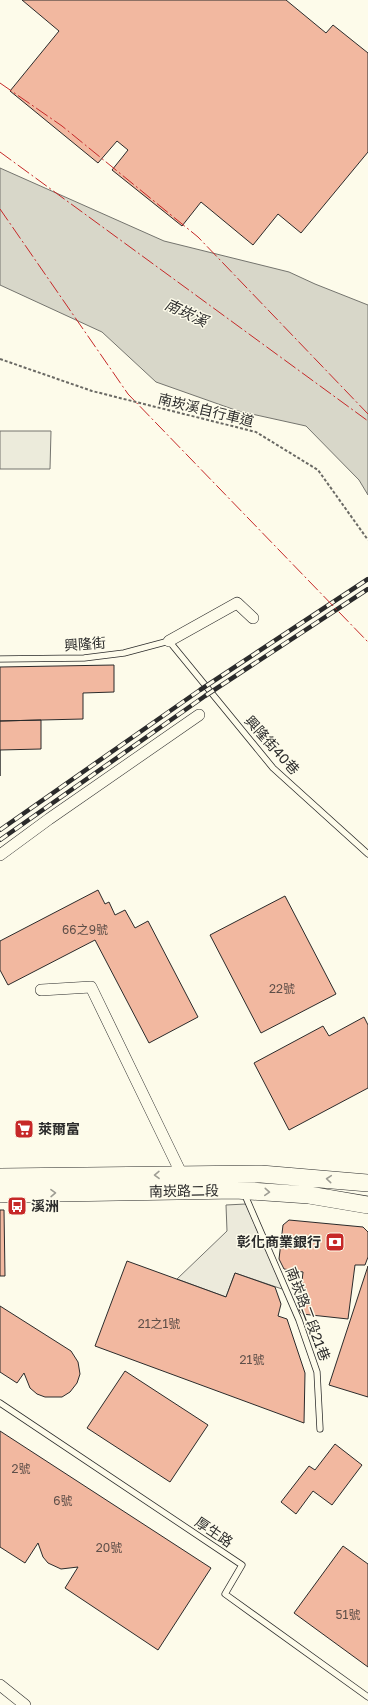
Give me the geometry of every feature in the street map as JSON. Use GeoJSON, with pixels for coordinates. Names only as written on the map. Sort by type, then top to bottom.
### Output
{"type":"FeatureCollection","features":[{"type":"Feature","properties":{"kind":"main road","name":"南崁路二段"},"geometry":{"type":"LineString","coordinates":[[0,1176],[261,1174],[368,1183]]}},
{"type":"Feature","properties":{"kind":"main road","name":"南崁路二段"},"geometry":{"type":"LineString","coordinates":[[0,1194],[243,1191],[309,1195],[368,1205]]}},
{"type":"Feature","properties":{"kind":"street"},"geometry":{"type":"LineString","coordinates":[[170,641],[237,603],[253,618]]}},
{"type":"Feature","properties":{"kind":"street"},"geometry":{"type":"LineString","coordinates":[[0,855],[49,819],[199,716]]}},
{"type":"Feature","properties":{"kind":"street"},"geometry":{"type":"LineString","coordinates":[[41,990],[91,987],[182,1175]]}},
{"type":"Feature","properties":{"kind":"street"},"geometry":{"type":"LineString","coordinates":[[0,1685],[25,1705]]}},
{"type":"Feature","properties":{"kind":"lane","name":"興隆街"},"geometry":{"type":"LineString","coordinates":[[0,659],[84,658],[124,652],[170,641]]}},
{"type":"Feature","properties":{"kind":"lane","name":"興隆街40巷"},"geometry":{"type":"LineString","coordinates":[[170,641],[273,768],[368,854]]}},
{"type":"Feature","properties":{"kind":"lane","name":"南崁路二段21巷"},"geometry":{"type":"LineString","coordinates":[[243,1191],[299,1320],[318,1372],[320,1429]]}},
{"type":"Feature","properties":{"kind":"lane","name":"厚生路"},"geometry":{"type":"LineString","coordinates":[[0,1403],[242,1565],[226,1594],[368,1697]]}},
{"type":"Feature","properties":{"kind":"path","name":"南崁溪自行車道"},"geometry":{"type":"LineString","coordinates":[[0,359],[92,391],[256,432],[318,470],[368,540]]}},
{"type":"Feature","properties":{"kind":"shaded area"},"geometry":{"type":"Polygon","coordinates":[[[0,431],[51,431],[50,469],[0,469],[0,431]]]}},
{"type":"Feature","properties":{"kind":"shaded area"},"geometry":{"type":"Polygon","coordinates":[[[246,1204],[285,1290],[235,1273],[226,1297],[177,1279],[227,1231],[226,1205],[246,1204]]]}},
{"type":"Feature","properties":{"kind":"water","name":"南崁溪"},"geometry":{"type":"Polygon","coordinates":[[[0,168],[164,241],[289,272],[368,305],[368,495],[359,480],[306,426],[238,411],[156,382],[102,332],[0,285],[0,168]]]}},
{"type":"Feature","properties":{"kind":"building"},"geometry":{"type":"Polygon","coordinates":[[[22,0],[286,0],[326,33],[333,25],[368,53],[368,152],[301,233],[278,214],[253,245],[201,202],[182,226],[112,170],[128,150],[117,141],[98,163],[10,91],[59,31],[22,0]]]}},
{"type":"Feature","properties":{"kind":"building"},"geometry":{"type":"Polygon","coordinates":[[[114,665],[114,692],[83,693],[83,719],[0,721],[0,667],[114,665]]]}},
{"type":"Feature","properties":{"kind":"building"},"geometry":{"type":"Polygon","coordinates":[[[41,720],[41,749],[0,750],[0,721],[41,720]]]}},
{"type":"Feature","properties":{"kind":"building"},"geometry":{"type":"Polygon","coordinates":[[[98,890],[105,904],[109,902],[115,915],[125,910],[135,928],[148,921],[198,1017],[149,1043],[95,940],[8,985],[0,970],[0,941],[98,890]]]}},
{"type":"Feature","properties":{"kind":"building"},"geometry":{"type":"Polygon","coordinates":[[[285,896],[336,994],[261,1033],[210,935],[285,896]]]}},
{"type":"Feature","properties":{"kind":"building"},"geometry":{"type":"Polygon","coordinates":[[[364,1017],[368,1025],[368,1088],[289,1130],[254,1063],[323,1026],[329,1036],[364,1017]]]}},
{"type":"Feature","properties":{"kind":"building"},"geometry":{"type":"Polygon","coordinates":[[[0,1210],[4,1210],[5,1276],[0,1276],[0,1210]]]}},
{"type":"Feature","properties":{"kind":"building"},"geometry":{"type":"Polygon","coordinates":[[[289,1220],[363,1227],[368,1232],[368,1257],[365,1265],[355,1265],[348,1319],[302,1314],[299,1310],[303,1272],[284,1269],[279,1259],[283,1225],[289,1220]]]}},
{"type":"Feature","properties":{"kind":"building"},"geometry":{"type":"Polygon","coordinates":[[[127,1261],[226,1297],[235,1273],[275,1287],[281,1304],[278,1316],[287,1319],[305,1373],[304,1423],[95,1346],[127,1261]]]}},
{"type":"Feature","properties":{"kind":"building"},"geometry":{"type":"Polygon","coordinates":[[[368,1266],[368,1397],[329,1385],[368,1266]]]}},
{"type":"Feature","properties":{"kind":"building"},"geometry":{"type":"Polygon","coordinates":[[[0,1306],[71,1351],[78,1362],[80,1374],[77,1383],[70,1392],[62,1397],[45,1397],[37,1394],[30,1388],[24,1373],[17,1383],[0,1372],[0,1306]]]}},
{"type":"Feature","properties":{"kind":"building"},"geometry":{"type":"Polygon","coordinates":[[[125,1371],[208,1425],[170,1482],[87,1428],[125,1371]]]}},
{"type":"Feature","properties":{"kind":"building"},"geometry":{"type":"Polygon","coordinates":[[[0,1431],[211,1568],[158,1650],[65,1588],[78,1567],[61,1569],[48,1563],[43,1557],[38,1543],[25,1563],[0,1547],[0,1431]]]}},
{"type":"Feature","properties":{"kind":"building"},"geometry":{"type":"Polygon","coordinates":[[[335,1444],[362,1465],[332,1505],[313,1491],[296,1514],[281,1502],[309,1466],[315,1470],[335,1444]]]}},
{"type":"Feature","properties":{"kind":"building"},"geometry":{"type":"Polygon","coordinates":[[[343,1546],[368,1564],[368,1667],[294,1613],[343,1546]]]}},
{"type":"Feature","properties":{"kind":"railway"},"geometry":{"type":"LineString","coordinates":[[0,830],[200,690],[368,579]]}},
{"type":"Feature","properties":{"kind":"railway"},"geometry":{"type":"LineString","coordinates":[[0,840],[205,696],[368,589]]}},
{"type":"Feature","properties":{"kind":"power"},"geometry":{"type":"LineString","coordinates":[[0,83],[62,126],[198,237],[368,414]]}},
{"type":"Feature","properties":{"kind":"power"},"geometry":{"type":"LineString","coordinates":[[0,152],[368,421]]}},
{"type":"Feature","properties":{"kind":"power"},"geometry":{"type":"LineString","coordinates":[[0,209],[128,394],[368,642]]}},
{"type":"Feature","properties":{"kind":"place","name":"萊爾富"},"geometry":{"type":"Point","coordinates":[24,1129]}},
{"type":"Feature","properties":{"kind":"place","name":"溪洲"},"geometry":{"type":"Point","coordinates":[17,1206]}},
{"type":"Feature","properties":{"kind":"place","name":"彰化商業銀行"},"geometry":{"type":"Point","coordinates":[335,1242]}}]}
